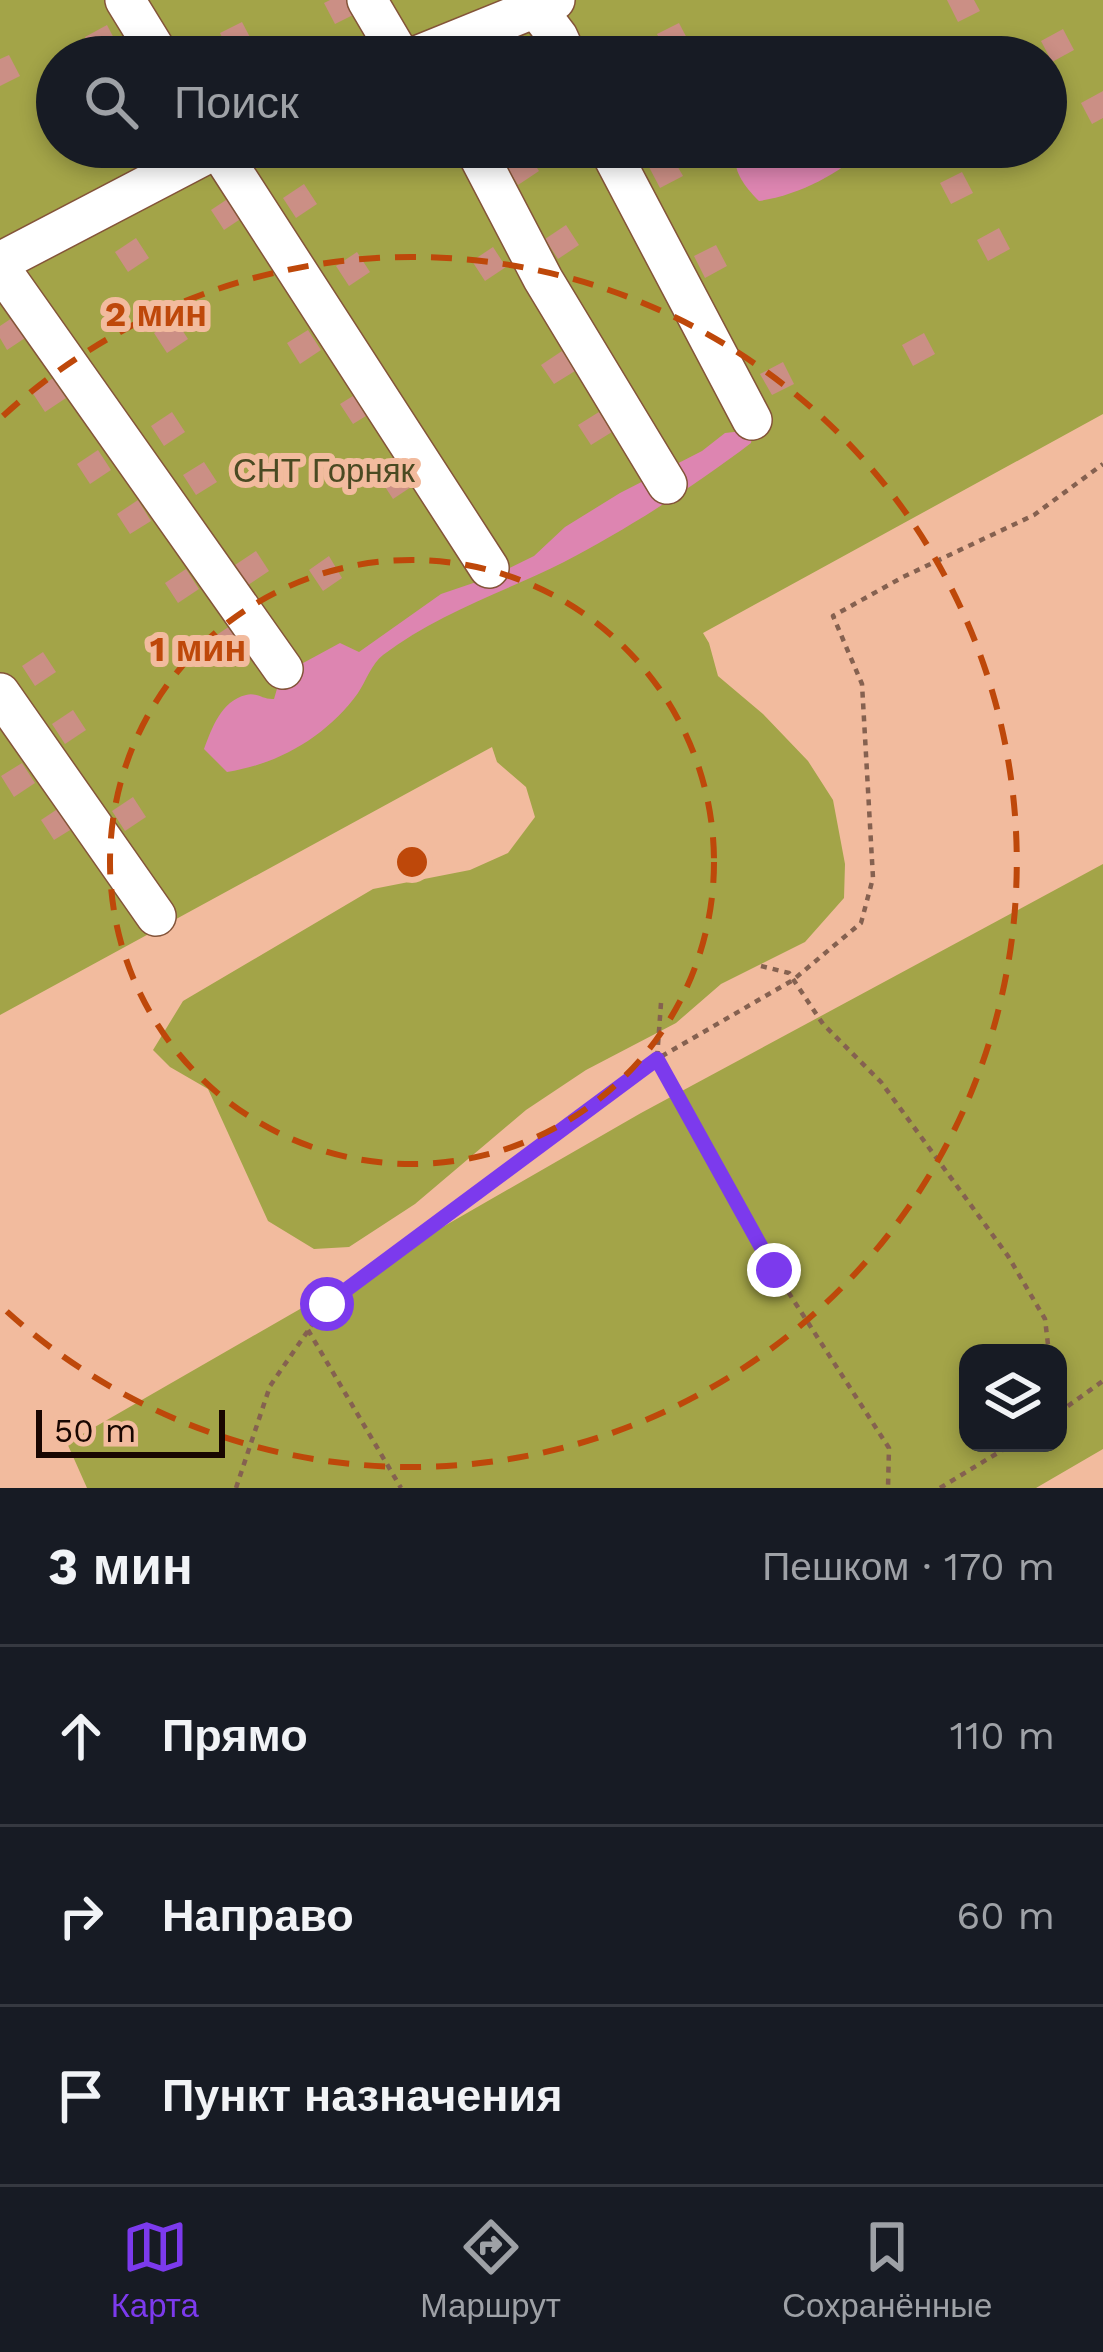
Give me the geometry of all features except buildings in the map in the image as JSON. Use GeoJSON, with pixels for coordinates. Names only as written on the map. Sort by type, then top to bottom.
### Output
{"type":"FeatureCollection","features":[{"type":"Feature","properties":{"kind":"street"},"geometry":{"type":"LineString","coordinates":[[125,0],[147,36]]}},
{"type":"Feature","properties":{"kind":"street"},"geometry":{"type":"LineString","coordinates":[[367,0],[388,36]]}},
{"type":"Feature","properties":{"kind":"street"},"geometry":{"type":"LineString","coordinates":[[464,36],[545,4],[558,36]]}},
{"type":"Feature","properties":{"kind":"street"},"geometry":{"type":"LineString","coordinates":[[174,168],[4,250],[283,669]]}},
{"type":"Feature","properties":{"kind":"street"},"geometry":{"type":"LineString","coordinates":[[232,168],[489,568]]}},
{"type":"Feature","properties":{"kind":"street"},"geometry":{"type":"LineString","coordinates":[[485,168],[543,279],[667,484]]}},
{"type":"Feature","properties":{"kind":"street"},"geometry":{"type":"LineString","coordinates":[[619,168],[752,420]]}},
{"type":"Feature","properties":{"kind":"street"},"geometry":{"type":"LineString","coordinates":[[0,693],[156,916]]}},
{"type":"Feature","properties":{"kind":"path"},"geometry":{"type":"LineString","coordinates":[[236,1488],[270,1386],[327,1304],[657,1059],[793,980],[860,923],[873,878],[862,684],[833,616],[1034,515],[1103,464]]}},
{"type":"Feature","properties":{"kind":"path"},"geometry":{"type":"LineString","coordinates":[[761,966],[789,974],[823,1024],[881,1082],[1008,1256],[1045,1319],[1048,1344]]}},
{"type":"Feature","properties":{"kind":"path"},"geometry":{"type":"LineString","coordinates":[[662,1003],[657,1059],[774,1270],[889,1448],[887,1488]]}},
{"type":"Feature","properties":{"kind":"path"},"geometry":{"type":"LineString","coordinates":[[308,1330],[401,1488]]}},
{"type":"Feature","properties":{"kind":"path"},"geometry":{"type":"LineString","coordinates":[[1067,1407],[1103,1382]]}},
{"type":"Feature","properties":{"kind":"path"},"geometry":{"type":"LineString","coordinates":[[940,1488],[999,1452]]}},
{"type":"Feature","properties":{"kind":"green space","name":"СНТ Горняк"},"geometry":{"type":"Polygon","coordinates":[[[0,0],[1103,0],[1103,414],[703,633],[718,676],[808,761],[833,800],[845,864],[844,898],[805,942],[721,984],[676,1023],[586,1070],[526,1110],[415,1204],[349,1247],[314,1249],[268,1221],[208,1089],[170,1067],[153,1050],[183,1001],[373,889],[470,870],[508,853],[535,817],[526,787],[497,762],[492,747],[0,1015],[0,0]]]}},
{"type":"Feature","properties":{"kind":"green space"},"geometry":{"type":"Polygon","coordinates":[[[1103,864],[1103,1449],[1036,1488],[87,1488],[67,1443],[641,1113],[1103,864]]]}},
{"type":"Feature","properties":{"kind":"shaded area"},"geometry":{"type":"Polygon","coordinates":[[[841,168],[789,194],[759,201],[737,170],[841,168]]]}},
{"type":"Feature","properties":{"kind":"shaded area"},"geometry":{"type":"Polygon","coordinates":[[[743,431],[752,437],[751,443],[636,521],[564,562],[404,640],[376,663],[346,708],[300,746],[227,772],[204,749],[219,716],[237,698],[250,694],[274,699],[281,675],[340,643],[359,652],[441,594],[534,556],[565,527],[620,493],[702,451],[725,433],[743,431]]]}},
{"type":"Feature","properties":{"kind":"route"},"geometry":{"type":"LineString","coordinates":[[327,1304],[657,1059],[774,1270]]}}]}
